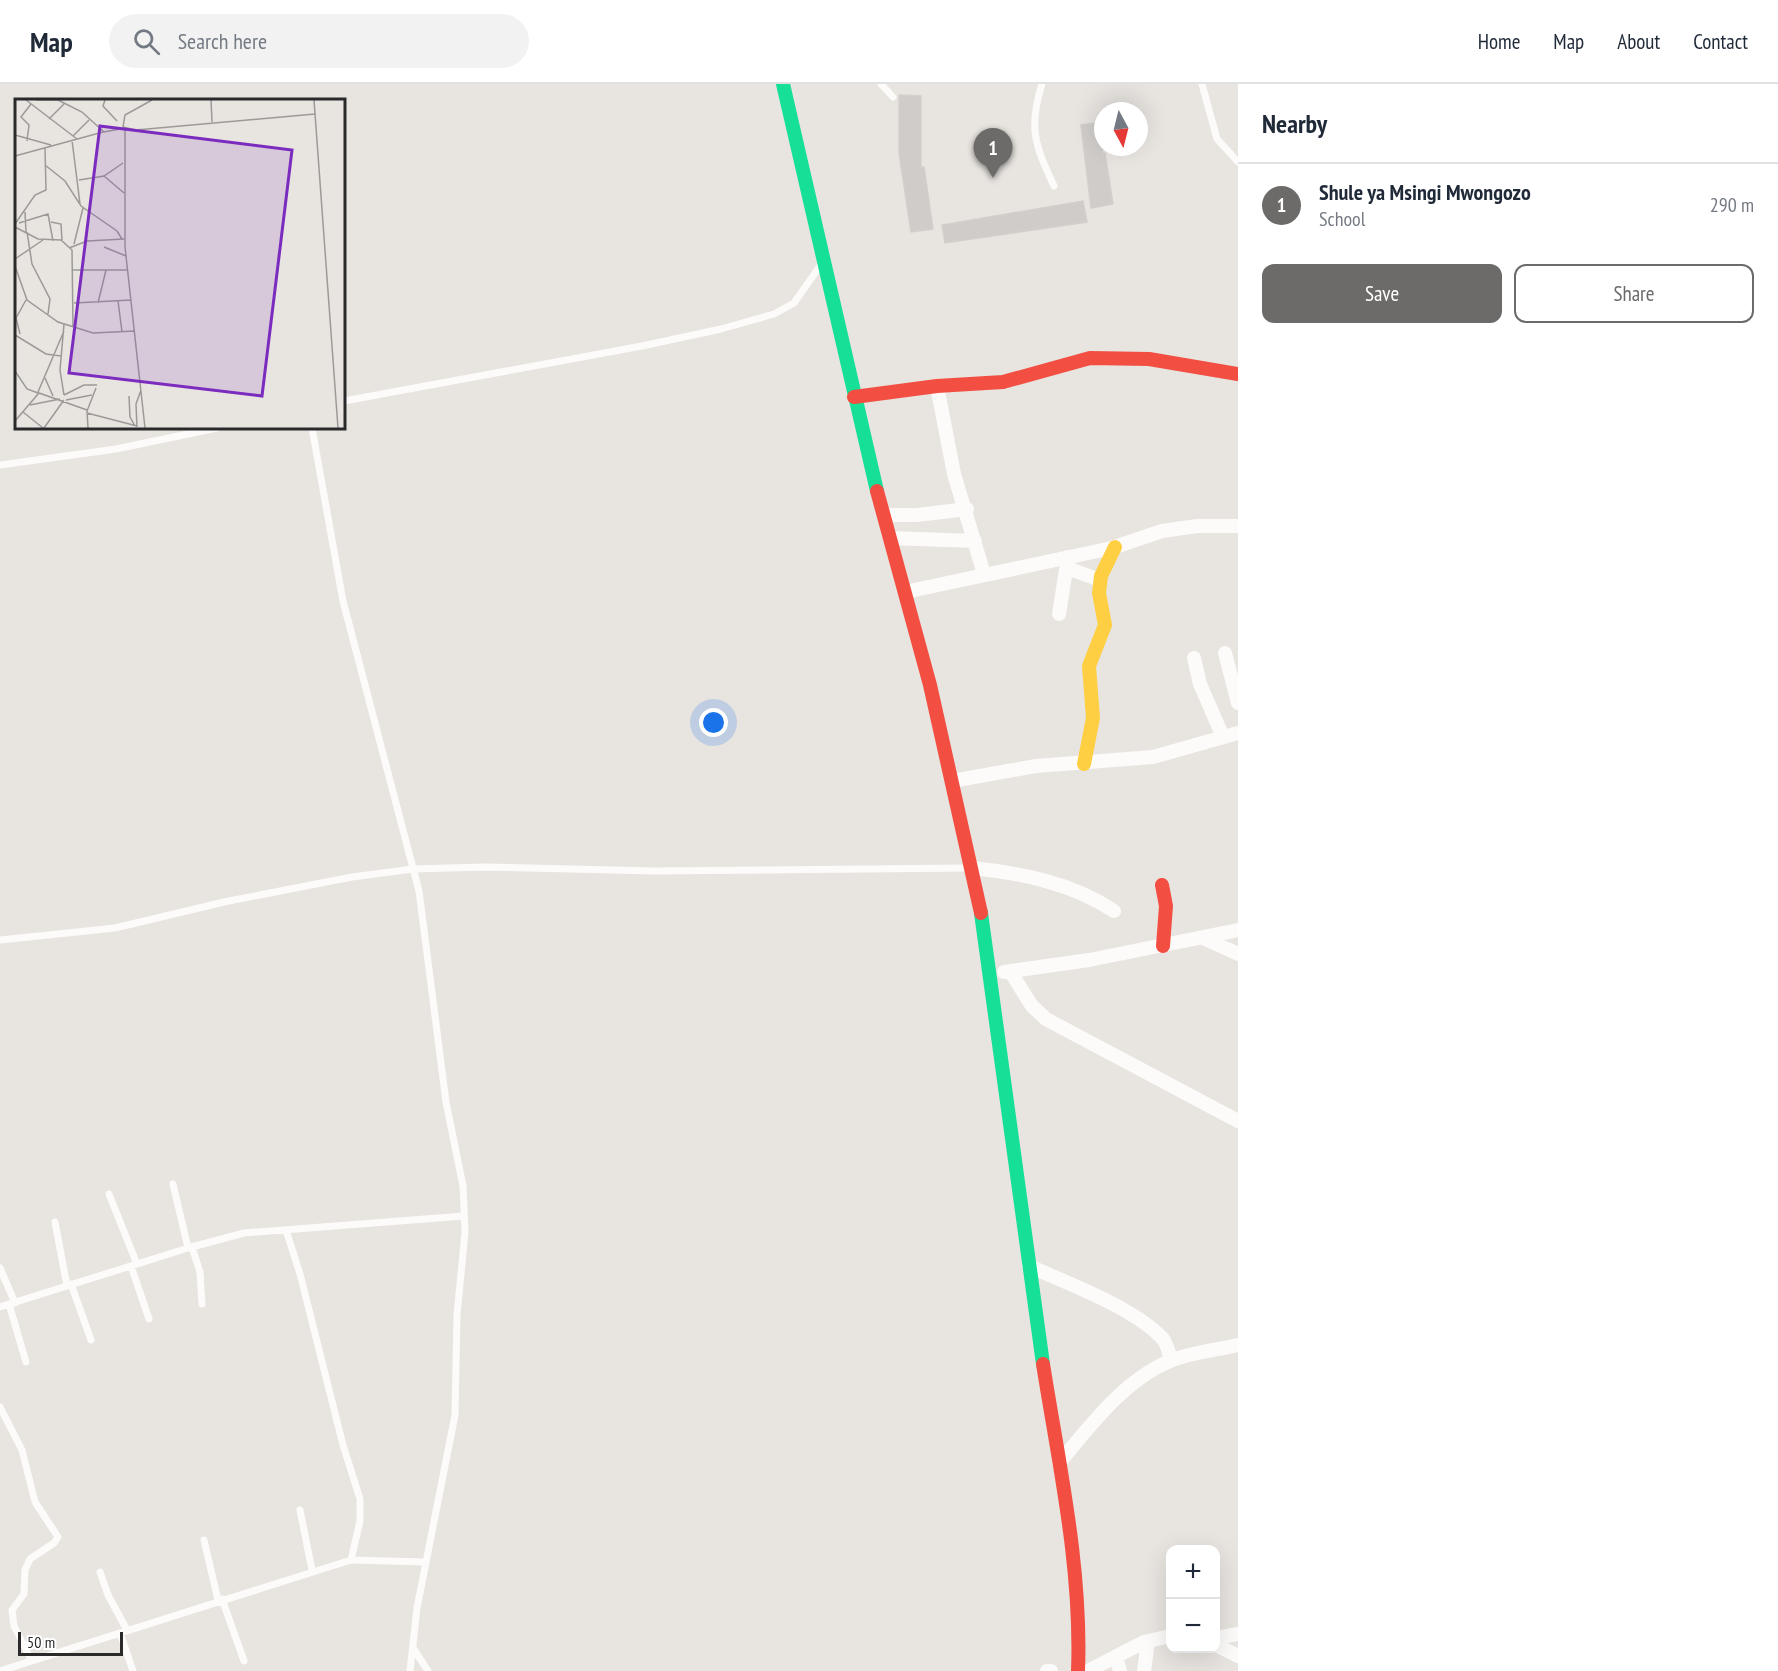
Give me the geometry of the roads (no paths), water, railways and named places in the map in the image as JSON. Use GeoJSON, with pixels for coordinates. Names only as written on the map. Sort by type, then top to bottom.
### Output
{"type":"FeatureCollection","features":[{"type":"Feature","properties":{"kind":"street"},"geometry":{"type":"LineString","coordinates":[[783,84],[854,397],[952,781],[984,924],[1029,1266],[1072,1558],[1079,1642],[1078,1671]]}},
{"type":"Feature","properties":{"kind":"street"},"geometry":{"type":"LineString","coordinates":[[854,397],[937,386],[1003,382],[1090,358],[1120,357],[1197,365],[1238,374]]}},
{"type":"Feature","properties":{"kind":"street"},"geometry":{"type":"LineString","coordinates":[[937,386],[954,474],[984,574]]}},
{"type":"Feature","properties":{"kind":"street"},"geometry":{"type":"LineString","coordinates":[[884,515],[917,515],[966,509]]}},
{"type":"Feature","properties":{"kind":"street"},"geometry":{"type":"LineString","coordinates":[[905,592],[984,574],[1067,563],[1162,531],[1197,526],[1238,526]]}},
{"type":"Feature","properties":{"kind":"street"},"geometry":{"type":"LineString","coordinates":[[890,538],[975,541]]}},
{"type":"Feature","properties":{"kind":"street"},"geometry":{"type":"LineString","coordinates":[[1084,764],[1093,718],[1093,703],[1088,679],[1089,666],[1105,625],[1099,593],[1100,580],[1115,547]]}},
{"type":"Feature","properties":{"kind":"street"},"geometry":{"type":"LineString","coordinates":[[1067,563],[1100,580]]}},
{"type":"Feature","properties":{"kind":"street"},"geometry":{"type":"LineString","coordinates":[[1059,614],[1067,563]]}},
{"type":"Feature","properties":{"kind":"street"},"geometry":{"type":"LineString","coordinates":[[1225,653],[1238,703]]}},
{"type":"Feature","properties":{"kind":"street"},"geometry":{"type":"LineString","coordinates":[[1194,658],[1200,684],[1223,737]]}},
{"type":"Feature","properties":{"kind":"street"},"geometry":{"type":"LineString","coordinates":[[952,781],[1036,766],[1154,757],[1238,733]]}},
{"type":"Feature","properties":{"kind":"street"},"geometry":{"type":"LineString","coordinates":[[971,868],[1030,877],[1084,893],[1114,911]]}},
{"type":"Feature","properties":{"kind":"street"},"geometry":{"type":"LineString","coordinates":[[1162,885],[1166,906],[1163,946]]}},
{"type":"Feature","properties":{"kind":"street"},"geometry":{"type":"LineString","coordinates":[[990,973],[1089,960],[1238,930]]}},
{"type":"Feature","properties":{"kind":"street"},"geometry":{"type":"LineString","coordinates":[[1203,938],[1238,954]]}},
{"type":"Feature","properties":{"kind":"street"},"geometry":{"type":"LineString","coordinates":[[1010,971],[1032,1006],[1046,1019],[1238,1121]]}},
{"type":"Feature","properties":{"kind":"street"},"geometry":{"type":"LineString","coordinates":[[1029,1266],[1087,1292],[1149,1325],[1165,1341],[1172,1360]]}},
{"type":"Feature","properties":{"kind":"street"},"geometry":{"type":"LineString","coordinates":[[1059,1463],[1120,1396],[1146,1374],[1172,1360],[1238,1345]]}},
{"type":"Feature","properties":{"kind":"street"},"geometry":{"type":"LineString","coordinates":[[1220,1637],[1238,1634]]}},
{"type":"Feature","properties":{"kind":"street"},"geometry":{"type":"LineString","coordinates":[[1088,1671],[1148,1641],[1166,1637]]}},
{"type":"Feature","properties":{"kind":"street"},"geometry":{"type":"LineString","coordinates":[[1144,1671],[1148,1641]]}},
{"type":"Feature","properties":{"kind":"street"},"geometry":{"type":"LineString","coordinates":[[1220,1647],[1238,1656]]}},
{"type":"Feature","properties":{"kind":"street"},"geometry":{"type":"LineString","coordinates":[[1116,1656],[1120,1671]]}},
{"type":"Feature","properties":{"kind":"lane"},"geometry":{"type":"LineString","coordinates":[[881,84],[893,97]]}},
{"type":"Feature","properties":{"kind":"lane"},"geometry":{"type":"LineString","coordinates":[[1042,84],[1033,119],[1041,158],[1054,186]]}},
{"type":"Feature","properties":{"kind":"lane"},"geometry":{"type":"LineString","coordinates":[[1202,84],[1217,139],[1238,162]]}},
{"type":"Feature","properties":{"kind":"lane"},"geometry":{"type":"LineString","coordinates":[[345,401],[642,346],[722,329],[774,314],[794,303],[809,285],[824,259]]}},
{"type":"Feature","properties":{"kind":"lane"},"geometry":{"type":"LineString","coordinates":[[0,465],[116,449],[213,429]]}},
{"type":"Feature","properties":{"kind":"lane"},"geometry":{"type":"LineString","coordinates":[[312,429],[343,601],[419,891],[446,1102],[463,1186],[464,1216],[457,1315],[455,1415],[425,1562],[410,1671]]}},
{"type":"Feature","properties":{"kind":"lane"},"geometry":{"type":"LineString","coordinates":[[0,940],[115,928],[224,902],[352,877],[413,869],[484,867],[656,871],[971,868]]}},
{"type":"Feature","properties":{"kind":"lane"},"geometry":{"type":"LineString","coordinates":[[173,1184],[190,1247],[200,1272],[202,1304]]}},
{"type":"Feature","properties":{"kind":"lane"},"geometry":{"type":"LineString","coordinates":[[109,1194],[134,1265],[149,1319]]}},
{"type":"Feature","properties":{"kind":"lane"},"geometry":{"type":"LineString","coordinates":[[0,1307],[190,1247],[244,1233],[464,1216]]}},
{"type":"Feature","properties":{"kind":"lane"},"geometry":{"type":"LineString","coordinates":[[55,1222],[69,1285],[91,1340]]}},
{"type":"Feature","properties":{"kind":"lane"},"geometry":{"type":"LineString","coordinates":[[286,1230],[300,1274],[343,1445],[360,1499],[360,1521],[351,1560]]}},
{"type":"Feature","properties":{"kind":"lane"},"geometry":{"type":"LineString","coordinates":[[0,1268],[12,1304],[26,1362]]}},
{"type":"Feature","properties":{"kind":"lane"},"geometry":{"type":"LineString","coordinates":[[0,1407],[22,1450],[36,1502],[58,1537],[54,1543],[30,1559],[25,1570],[24,1594],[12,1610],[14,1626],[29,1662],[28,1671]]}},
{"type":"Feature","properties":{"kind":"lane"},"geometry":{"type":"LineString","coordinates":[[300,1510],[312,1570]]}},
{"type":"Feature","properties":{"kind":"lane"},"geometry":{"type":"LineString","coordinates":[[204,1540],[220,1600],[244,1661]]}},
{"type":"Feature","properties":{"kind":"lane"},"geometry":{"type":"LineString","coordinates":[[0,1671],[312,1570],[351,1560],[425,1562]]}},
{"type":"Feature","properties":{"kind":"lane"},"geometry":{"type":"LineString","coordinates":[[100,1572],[124,1631],[133,1671]]}},
{"type":"Feature","properties":{"kind":"lane"},"geometry":{"type":"LineString","coordinates":[[412,1648],[428,1671]]}},
{"type":"Feature","properties":{"kind":"place","name":"Shule ya Msingi Mwongozo"},"geometry":{"type":"Point","coordinates":[993,178]}}]}
